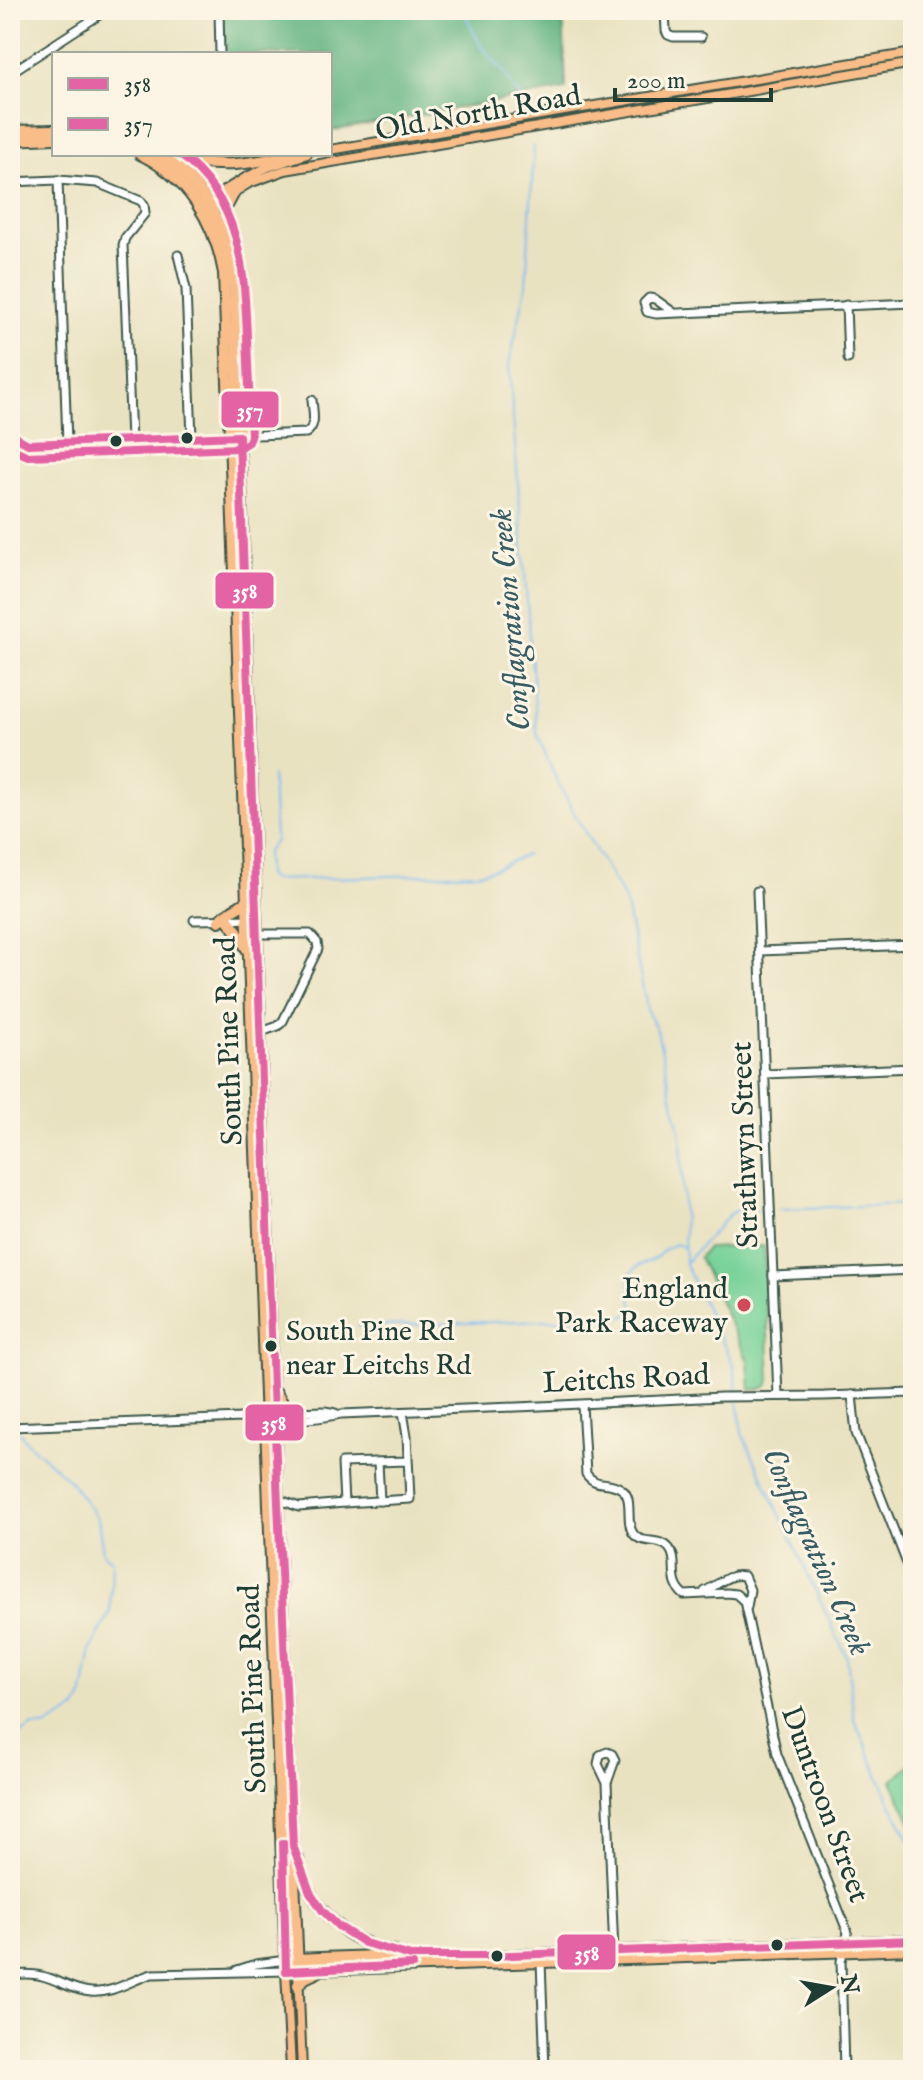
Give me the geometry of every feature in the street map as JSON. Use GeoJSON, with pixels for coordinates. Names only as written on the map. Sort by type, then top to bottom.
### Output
{"type":"FeatureCollection","features":[{"type":"Feature","properties":{"kind":"highway"},"geometry":{"type":"LineString","coordinates":[[10,131],[52,130]]}},
{"type":"Feature","properties":{"kind":"highway"},"geometry":{"type":"LineString","coordinates":[[10,140],[52,138]]}},
{"type":"Feature","properties":{"kind":"highway","name":"South Pine Road"},"geometry":{"type":"LineString","coordinates":[[143,156],[173,176],[205,206],[224,273],[235,436],[252,919],[248,951],[261,1164],[292,1965]]}},
{"type":"Feature","properties":{"kind":"highway","name":"South Pine Road"},"geometry":{"type":"LineString","coordinates":[[162,156],[184,174],[221,227],[234,284],[247,901],[258,934],[261,1164]]}},
{"type":"Feature","properties":{"kind":"highway"},"geometry":{"type":"LineString","coordinates":[[174,156],[193,162],[233,165],[285,156]]}},
{"type":"Feature","properties":{"kind":"highway"},"geometry":{"type":"LineString","coordinates":[[247,901],[228,911],[224,920],[237,931],[248,951]]}},
{"type":"Feature","properties":{"kind":"highway","name":"South Pine Road"},"geometry":{"type":"LineString","coordinates":[[265,1265],[293,1846],[292,1965]]}},
{"type":"Feature","properties":{"kind":"highway"},"geometry":{"type":"LineString","coordinates":[[273,1389],[288,1412]]}},
{"type":"Feature","properties":{"kind":"highway"},"geometry":{"type":"LineString","coordinates":[[293,1846],[309,1890],[336,1925],[368,1945],[411,1956]]}},
{"type":"Feature","properties":{"kind":"highway"},"geometry":{"type":"LineString","coordinates":[[844,1947],[913,1940]]}},
{"type":"Feature","properties":{"kind":"highway"},"geometry":{"type":"LineString","coordinates":[[292,1965],[322,1969],[844,1947],[913,1949]]}},
{"type":"Feature","properties":{"kind":"highway"},"geometry":{"type":"LineString","coordinates":[[292,1965],[411,1956],[541,1958]]}},
{"type":"Feature","properties":{"kind":"highway"},"geometry":{"type":"LineString","coordinates":[[298,1985],[322,1969]]}},
{"type":"Feature","properties":{"kind":"main road","name":"Old North Road"},"geometry":{"type":"LineString","coordinates":[[332,150],[913,53]]}},
{"type":"Feature","properties":{"kind":"main road","name":"Old North Road"},"geometry":{"type":"LineString","coordinates":[[205,206],[259,179],[285,170],[913,63]]}},
{"type":"Feature","properties":{"kind":"main road"},"geometry":{"type":"LineString","coordinates":[[205,206],[258,172],[302,156]]}},
{"type":"Feature","properties":{"kind":"main road"},"geometry":{"type":"LineString","coordinates":[[221,227],[224,213],[237,189]]}},
{"type":"Feature","properties":{"kind":"main road"},"geometry":{"type":"LineString","coordinates":[[292,1965],[298,1985],[302,2070]]}},
{"type":"Feature","properties":{"kind":"main road"},"geometry":{"type":"LineString","coordinates":[[291,2070],[292,1965]]}},
{"type":"Feature","properties":{"kind":"street"},"geometry":{"type":"LineString","coordinates":[[10,73],[107,10]]}},
{"type":"Feature","properties":{"kind":"street"},"geometry":{"type":"LineString","coordinates":[[219,10],[220,52]]}},
{"type":"Feature","properties":{"kind":"street"},"geometry":{"type":"LineString","coordinates":[[665,10],[668,35],[701,37]]}},
{"type":"Feature","properties":{"kind":"street"},"geometry":{"type":"LineString","coordinates":[[427,135],[429,145]]}},
{"type":"Feature","properties":{"kind":"street"},"geometry":{"type":"LineString","coordinates":[[10,182],[58,180],[105,186],[141,201],[145,208],[145,213],[123,245],[131,440]]}},
{"type":"Feature","properties":{"kind":"street"},"geometry":{"type":"LineString","coordinates":[[58,180],[67,443]]}},
{"type":"Feature","properties":{"kind":"street"},"geometry":{"type":"LineString","coordinates":[[178,255],[186,289],[192,438]]}},
{"type":"Feature","properties":{"kind":"street"},"geometry":{"type":"LineString","coordinates":[[673,312],[913,303]]}},
{"type":"Feature","properties":{"kind":"street"},"geometry":{"type":"LineString","coordinates":[[846,305],[848,359]]}},
{"type":"Feature","properties":{"kind":"street"},"geometry":{"type":"LineString","coordinates":[[10,434],[28,444],[308,432],[313,424],[312,400]]}},
{"type":"Feature","properties":{"kind":"street","name":"Strathwyn Street"},"geometry":{"type":"LineString","coordinates":[[757,891],[778,1396]]}},
{"type":"Feature","properties":{"kind":"street"},"geometry":{"type":"LineString","coordinates":[[194,920],[252,919]]}},
{"type":"Feature","properties":{"kind":"street"},"geometry":{"type":"LineString","coordinates":[[258,934],[310,934],[317,942],[318,949],[283,1021],[261,1032]]}},
{"type":"Feature","properties":{"kind":"street"},"geometry":{"type":"LineString","coordinates":[[760,951],[913,945]]}},
{"type":"Feature","properties":{"kind":"street"},"geometry":{"type":"LineString","coordinates":[[765,1074],[913,1068]]}},
{"type":"Feature","properties":{"kind":"street"},"geometry":{"type":"LineString","coordinates":[[773,1276],[913,1270]]}},
{"type":"Feature","properties":{"kind":"street","name":"Leitchs Road"},"geometry":{"type":"LineString","coordinates":[[270,1416],[288,1412],[341,1414],[721,1397],[913,1393]]}},
{"type":"Feature","properties":{"kind":"street"},"geometry":{"type":"LineString","coordinates":[[852,1395],[856,1433],[913,1579]]}},
{"type":"Feature","properties":{"kind":"street"},"geometry":{"type":"LineString","coordinates":[[582,1405],[586,1474],[594,1482],[618,1486],[624,1491],[629,1502],[631,1530],[637,1538],[669,1548],[677,1590],[684,1595],[736,1594],[744,1601],[747,1611]]}},
{"type":"Feature","properties":{"kind":"street"},"geometry":{"type":"LineString","coordinates":[[278,1499],[299,1507],[410,1499],[403,1412]]}},
{"type":"Feature","properties":{"kind":"street","name":"Leitchs Road"},"geometry":{"type":"LineString","coordinates":[[10,1427],[270,1416],[326,1418],[341,1414]]}},
{"type":"Feature","properties":{"kind":"street"},"geometry":{"type":"LineString","coordinates":[[344,1503],[342,1463],[408,1461]]}},
{"type":"Feature","properties":{"kind":"street"},"geometry":{"type":"LineString","coordinates":[[378,1462],[380,1501]]}},
{"type":"Feature","properties":{"kind":"street","name":"Duntroon Street"},"geometry":{"type":"LineString","coordinates":[[728,1577],[744,1576],[748,1582],[747,1611],[769,1726],[777,1754],[847,1932],[840,1964],[844,2070]]}},
{"type":"Feature","properties":{"kind":"street"},"geometry":{"type":"LineString","coordinates":[[699,1594],[728,1577]]}},
{"type":"Feature","properties":{"kind":"street"},"geometry":{"type":"LineString","coordinates":[[727,1593],[723,1584],[728,1577]]}},
{"type":"Feature","properties":{"kind":"street"},"geometry":{"type":"LineString","coordinates":[[607,1783],[614,1955]]}},
{"type":"Feature","properties":{"kind":"street"},"geometry":{"type":"LineString","coordinates":[[541,1958],[545,2070]]}},
{"type":"Feature","properties":{"kind":"street"},"geometry":{"type":"LineString","coordinates":[[10,1975],[41,1976],[79,1991],[93,1993],[112,1990],[152,1974],[247,1973],[292,1965]]}},
{"type":"Feature","properties":{"kind":"green space"},"geometry":{"type":"Polygon","coordinates":[[[221,10],[563,10],[566,89],[332,131],[332,52],[222,52],[221,10]]]}},
{"type":"Feature","properties":{"kind":"green space","name":"England Park Raceway"},"geometry":{"type":"Polygon","coordinates":[[[764,1246],[770,1380],[765,1387],[750,1390],[748,1361],[699,1257],[708,1248],[764,1246]]]}},
{"type":"Feature","properties":{"kind":"green space"},"geometry":{"type":"Polygon","coordinates":[[[913,1763],[913,1827],[892,1781],[913,1763]]]}},
{"type":"Feature","properties":{"kind":"waterway","name":"Conflagration Creek"},"geometry":{"type":"LineString","coordinates":[[463,10],[481,46],[503,71],[525,105]]}},
{"type":"Feature","properties":{"kind":"waterway","name":"Conflagration Creek"},"geometry":{"type":"LineString","coordinates":[[534,146],[526,287],[509,365],[537,733],[556,779],[625,900],[648,1013],[657,1030],[681,1136],[685,1264],[734,1366],[737,1389]]}},
{"type":"Feature","properties":{"kind":"waterway"},"geometry":{"type":"LineString","coordinates":[[272,776],[275,841],[266,853],[267,876],[273,880],[478,873],[526,855]]}},
{"type":"Feature","properties":{"kind":"waterway"},"geometry":{"type":"LineString","coordinates":[[778,1209],[913,1204]]}},
{"type":"Feature","properties":{"kind":"waterway"},"geometry":{"type":"LineString","coordinates":[[685,1263],[730,1214],[762,1210]]}},
{"type":"Feature","properties":{"kind":"waterway"},"geometry":{"type":"LineString","coordinates":[[584,1319],[626,1316],[632,1310],[630,1279],[635,1268],[653,1260],[673,1245],[683,1247]]}},
{"type":"Feature","properties":{"kind":"waterway"},"geometry":{"type":"LineString","coordinates":[[358,1327],[575,1319]]}},
{"type":"Feature","properties":{"kind":"waterway","name":"Conflagration Creek"},"geometry":{"type":"LineString","coordinates":[[738,1401],[742,1433],[847,1658],[854,1719],[913,1852]]}},
{"type":"Feature","properties":{"kind":"waterway"},"geometry":{"type":"LineString","coordinates":[[10,1415],[15,1422]]}},
{"type":"Feature","properties":{"kind":"waterway"},"geometry":{"type":"LineString","coordinates":[[10,1726],[13,1732],[21,1734],[33,1726],[45,1727],[75,1710],[82,1699],[91,1649],[110,1612],[112,1561],[103,1553],[98,1519],[69,1480],[20,1432]]}},
{"type":"Feature","properties":{"kind":"waterway","name":"Conflagration Creek"},"geometry":{"type":"LineString","coordinates":[[913,1854],[913,1868]]}},
{"type":"Feature","properties":{"kind":"transit line","name":"357"},"geometry":{"type":"LineString","coordinates":[[10,448],[28,456],[239,448],[249,442],[246,311],[241,260],[227,213],[215,192],[200,172],[181,156]]}},
{"type":"Feature","properties":{"kind":"transit line","name":"358"},"geometry":{"type":"LineString","coordinates":[[10,434],[28,444],[239,436],[273,1389],[293,1846],[310,1892],[338,1926],[365,1943],[411,1956],[488,1956],[913,1940]]}},
{"type":"Feature","properties":{"kind":"transit line","name":"358"},"geometry":{"type":"LineString","coordinates":[[283,1843],[286,1971],[413,1965]]}},
{"type":"Feature","properties":{"kind":"place","name":"England Park Raceway"},"geometry":{"type":"Point","coordinates":[744,1305]}},
{"type":"Feature","properties":{"kind":"place","name":"South Pine Rd near Leitchs Rd"},"geometry":{"type":"Point","coordinates":[271,1346]}}]}
